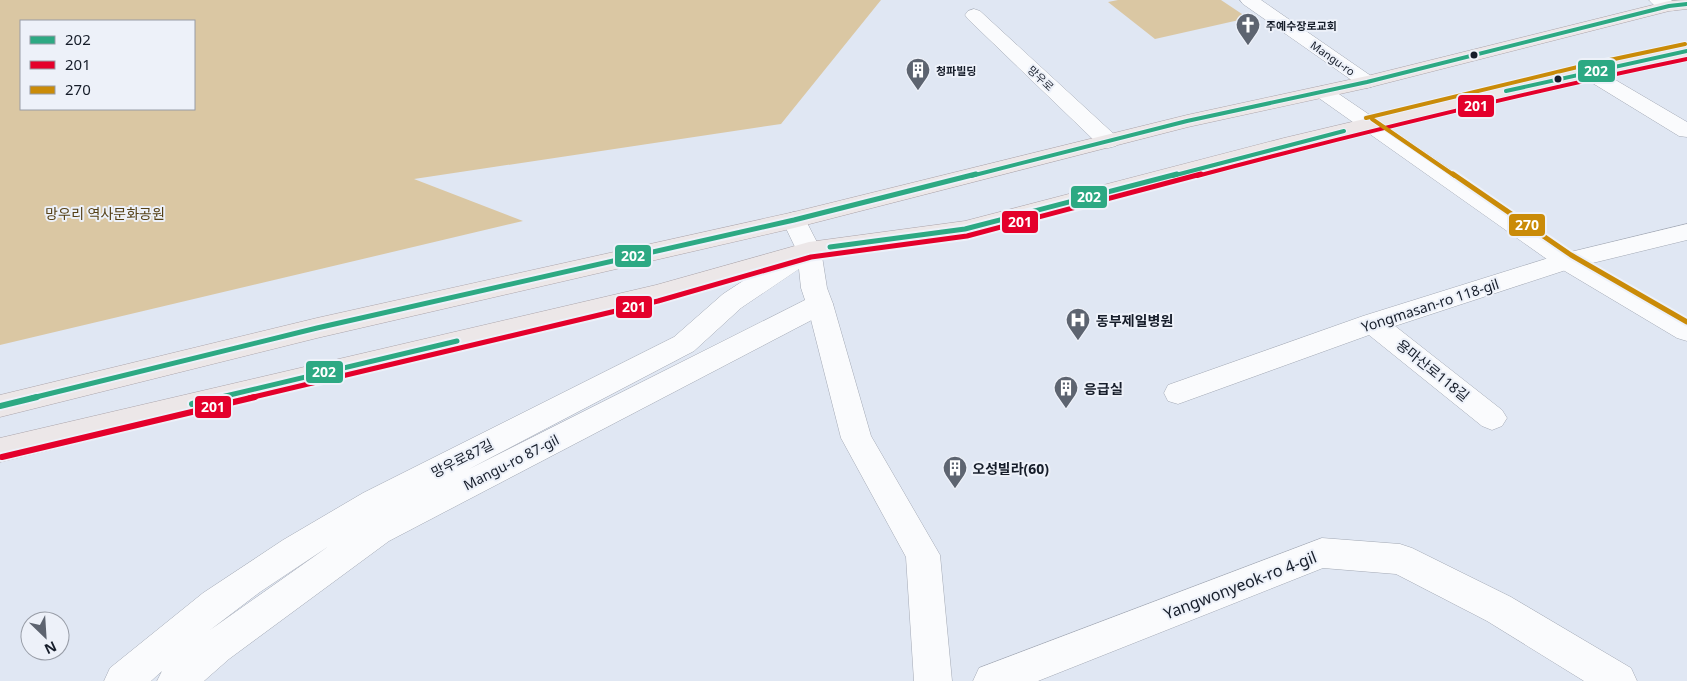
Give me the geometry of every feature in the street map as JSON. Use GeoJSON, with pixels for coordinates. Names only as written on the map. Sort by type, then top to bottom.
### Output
{"type":"FeatureCollection","features":[{"type":"Feature","properties":{"kind":"main road","name":"Mangu-ro"},"geometry":{"type":"LineString","coordinates":[[0,406],[326,326],[794,220],[1187,121],[1367,82],[1671,3]]}},
{"type":"Feature","properties":{"kind":"main road"},"geometry":{"type":"LineString","coordinates":[[0,450],[656,294],[809,250],[965,229],[1368,125],[1588,72],[1687,51]]}},
{"type":"Feature","properties":{"kind":"street","name":"Mangu-ro"},"geometry":{"type":"LineString","coordinates":[[1249,0],[1367,82]]}},
{"type":"Feature","properties":{"kind":"street","name":"망우로"},"geometry":{"type":"LineString","coordinates":[[974,15],[1108,141]]}},
{"type":"Feature","properties":{"kind":"street"},"geometry":{"type":"LineString","coordinates":[[1588,72],[1687,131]]}},
{"type":"Feature","properties":{"kind":"street"},"geometry":{"type":"LineString","coordinates":[[1323,92],[1368,125],[1567,261],[1687,331]]}},
{"type":"Feature","properties":{"kind":"street"},"geometry":{"type":"LineString","coordinates":[[794,220],[809,250],[814,288],[856,438],[923,555],[933,681]]}},
{"type":"Feature","properties":{"kind":"street","name":"Yongmasan-ro 118-gil"},"geometry":{"type":"LineString","coordinates":[[1178,393],[1373,323],[1567,261],[1687,232]]}},
{"type":"Feature","properties":{"kind":"street","name":"망우로87길"},"geometry":{"type":"LineString","coordinates":[[123,681],[165,645],[247,582],[335,525],[383,498],[684,344],[732,301],[809,250]]}},
{"type":"Feature","properties":{"kind":"street","name":"Mangu-ro 87-gil"},"geometry":{"type":"LineString","coordinates":[[176,681],[216,647],[376,531],[820,304]]}},
{"type":"Feature","properties":{"kind":"street","name":"용마산로118길"},"geometry":{"type":"LineString","coordinates":[[1373,323],[1492,418]]}},
{"type":"Feature","properties":{"kind":"street","name":"Yangwonyeok-ro 4-gil"},"geometry":{"type":"LineString","coordinates":[[992,681],[1322,553],[1400,559],[1499,609],[1618,681]]}},
{"type":"Feature","properties":{"kind":"green space","name":"망우리 역사문화공원"},"geometry":{"type":"Polygon","coordinates":[[[0,0],[881,0],[781,124],[414,179],[523,221],[0,345],[0,0]]]}},
{"type":"Feature","properties":{"kind":"green space"},"geometry":{"type":"Polygon","coordinates":[[[1118,0],[1221,0],[1248,18],[1155,39],[1108,2],[1118,0]]]}},
{"type":"Feature","properties":{"kind":"transit line","name":"202"},"geometry":{"type":"LineString","coordinates":[[0,406],[317,328],[794,220],[1187,121],[1367,82],[1669,6],[1687,4]]}},
{"type":"Feature","properties":{"kind":"transit line","name":"270"},"geometry":{"type":"LineString","coordinates":[[1366,118],[1586,65],[1685,44]]}},
{"type":"Feature","properties":{"kind":"transit line","name":"202"},"geometry":{"type":"LineString","coordinates":[[1506,91],[1687,51]]}},
{"type":"Feature","properties":{"kind":"transit line","name":"201"},"geometry":{"type":"LineString","coordinates":[[2,457],[658,301],[811,257],[967,236],[1286,152],[1590,79],[1687,59]]}},
{"type":"Feature","properties":{"kind":"transit line","name":"270"},"geometry":{"type":"LineString","coordinates":[[1372,119],[1571,255],[1687,322]]}},
{"type":"Feature","properties":{"kind":"transit line","name":"202"},"geometry":{"type":"LineString","coordinates":[[830,247],[965,229],[1344,131]]}},
{"type":"Feature","properties":{"kind":"transit line","name":"202"},"geometry":{"type":"LineString","coordinates":[[192,404],[457,341]]}},
{"type":"Feature","properties":{"kind":"place","name":"주예수장로교회"},"geometry":{"type":"Point","coordinates":[1248,46]}},
{"type":"Feature","properties":{"kind":"place","name":"청파빌딩"},"geometry":{"type":"Point","coordinates":[918,91]}},
{"type":"Feature","properties":{"kind":"place","name":"동부제일병원"},"geometry":{"type":"Point","coordinates":[1078,341]}},
{"type":"Feature","properties":{"kind":"place","name":"응급실"},"geometry":{"type":"Point","coordinates":[1066,409]}},
{"type":"Feature","properties":{"kind":"place","name":"오성빌라(60)"},"geometry":{"type":"Point","coordinates":[955,489]}}]}
